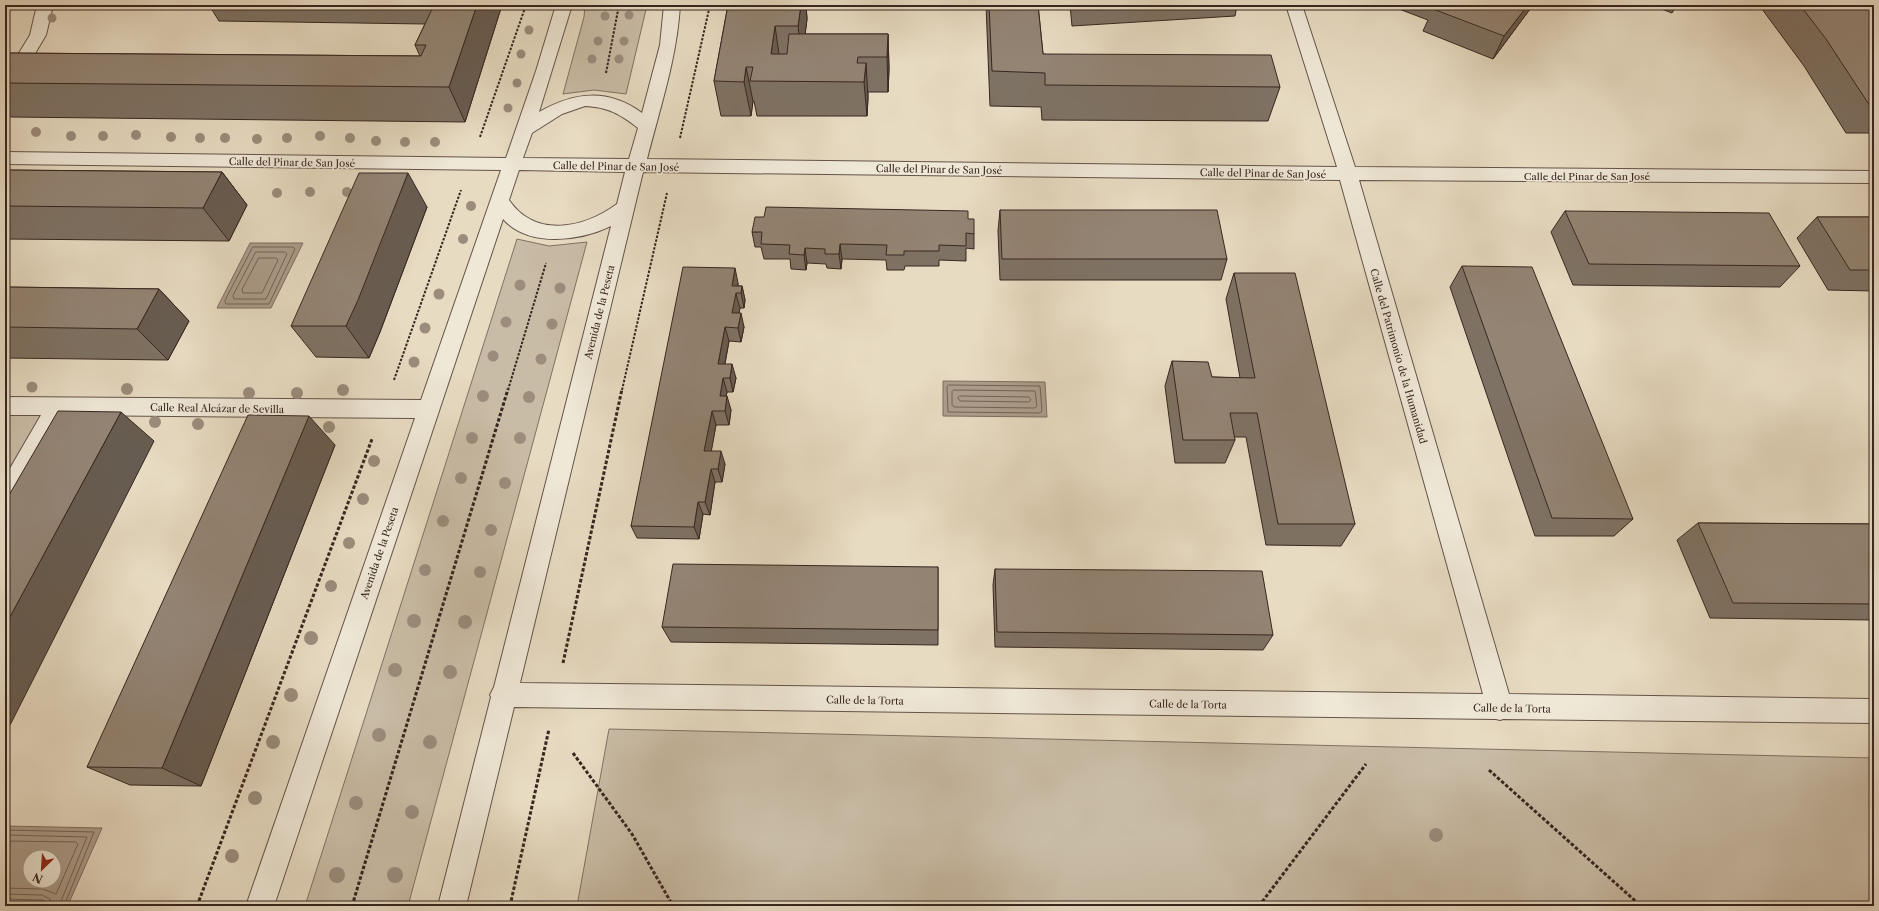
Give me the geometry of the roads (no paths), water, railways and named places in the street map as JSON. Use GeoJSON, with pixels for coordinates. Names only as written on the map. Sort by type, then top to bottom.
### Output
{"type":"FeatureCollection","features":[{"type":"Feature","properties":{"kind":"street"},"geometry":{"type":"LineString","coordinates":[[5,90],[38,34],[45,5]]}},
{"type":"Feature","properties":{"kind":"street","name":"Avenida de la Peseta"},"geometry":{"type":"LineString","coordinates":[[260,906],[544,71],[564,5]]}},
{"type":"Feature","properties":{"kind":"street","name":"Avenida de la Peseta"},"geometry":{"type":"LineString","coordinates":[[452,906],[503,695],[625,208],[646,125],[661,74],[672,18],[672,5]]}},
{"type":"Feature","properties":{"kind":"street","name":"Calle del Patrimonio de la Humanidad"},"geometry":{"type":"LineString","coordinates":[[1294,5],[1348,174],[1500,708]]}},
{"type":"Feature","properties":{"kind":"street"},"geometry":{"type":"LineString","coordinates":[[524,130],[555,110],[572,103],[594,100],[620,106],[646,125]]}},
{"type":"Feature","properties":{"kind":"street","name":"Calle del Pinar de San José"},"geometry":{"type":"LineString","coordinates":[[5,158],[1348,174],[1874,177]]}},
{"type":"Feature","properties":{"kind":"street"},"geometry":{"type":"LineString","coordinates":[[500,201],[509,215],[522,225],[543,231],[557,232],[587,228],[604,222],[625,208]]}},
{"type":"Feature","properties":{"kind":"street","name":"Calle Real Alcázar de Sevilla"},"geometry":{"type":"LineString","coordinates":[[5,406],[428,410]]}},
{"type":"Feature","properties":{"kind":"street"},"geometry":{"type":"LineString","coordinates":[[5,497],[57,407]]}},
{"type":"Feature","properties":{"kind":"street","name":"Calle de la Torta"},"geometry":{"type":"LineString","coordinates":[[503,695],[1500,708],[1874,711]]}},
{"type":"Feature","properties":{"kind":"water"},"geometry":{"type":"Polygon","coordinates":[[[250,243],[303,243],[271,308],[217,308],[250,243]]]}},
{"type":"Feature","properties":{"kind":"water"},"geometry":{"type":"Polygon","coordinates":[[[943,381],[1045,382],[1047,417],[943,416],[943,381]]]}},
{"type":"Feature","properties":{"kind":"water"},"geometry":{"type":"Polygon","coordinates":[[[5,826],[102,828],[68,905],[5,903],[5,826]]]}}]}
